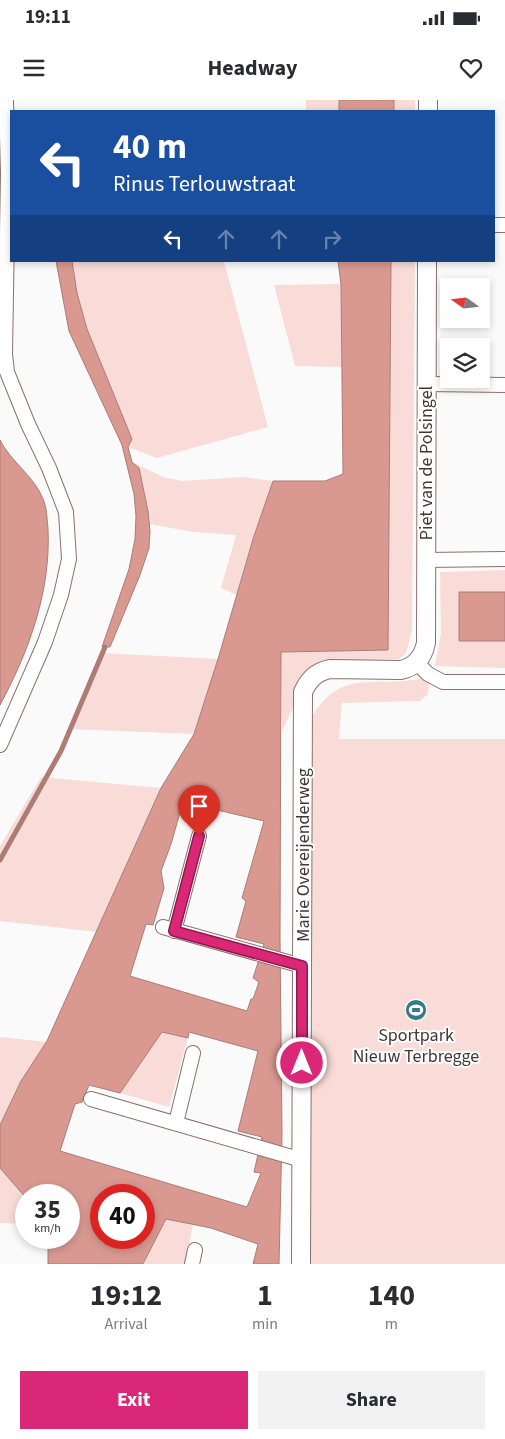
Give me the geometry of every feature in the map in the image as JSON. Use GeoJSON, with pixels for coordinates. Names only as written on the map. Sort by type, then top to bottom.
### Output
{"type":"FeatureCollection","features":[{"type":"Feature","properties":{"kind":"street"},"geometry":{"type":"LineString","coordinates":[[0,745],[45,642],[61,595],[69,559],[66,512],[7,372],[5,354],[8,173],[6,100]]}},
{"type":"Feature","properties":{"kind":"street","name":"Piet van de Polsingel"},"geometry":{"type":"LineString","coordinates":[[416,662],[424,651],[426,643],[427,262]]}},
{"type":"Feature","properties":{"kind":"street"},"geometry":{"type":"LineString","coordinates":[[427,384],[505,385]]}},
{"type":"Feature","properties":{"kind":"street"},"geometry":{"type":"LineString","coordinates":[[426,560],[505,559]]}},
{"type":"Feature","properties":{"kind":"street"},"geometry":{"type":"LineString","coordinates":[[416,662],[428,674],[443,682],[505,682]]}},
{"type":"Feature","properties":{"kind":"street","name":"Marie Overeijenderweg"},"geometry":{"type":"LineString","coordinates":[[301,1264],[302,1160],[295,965],[303,692],[314,675],[321,671],[330,669],[400,670],[410,668],[416,662]]}},
{"type":"Feature","properties":{"kind":"street"},"geometry":{"type":"LineString","coordinates":[[199,836],[168,929],[295,965]]}},
{"type":"Feature","properties":{"kind":"street"},"geometry":{"type":"LineString","coordinates":[[176,1124],[193,1053]]}},
{"type":"Feature","properties":{"kind":"street"},"geometry":{"type":"LineString","coordinates":[[91,1098],[302,1160]]}},
{"type":"Feature","properties":{"kind":"street"},"geometry":{"type":"LineString","coordinates":[[192,1264],[195,1250]]}},
{"type":"Feature","properties":{"kind":"shaded area"},"geometry":{"type":"Polygon","coordinates":[[[306,100],[339,100],[339,110],[306,110],[306,100]]]}},
{"type":"Feature","properties":{"kind":"shaded area"},"geometry":{"type":"Polygon","coordinates":[[[339,100],[394,100],[394,110],[339,110],[339,100]]]}},
{"type":"Feature","properties":{"kind":"shaded area"},"geometry":{"type":"Polygon","coordinates":[[[394,100],[415,100],[415,110],[394,110],[394,100]]]}},
{"type":"Feature","properties":{"kind":"shaded area"},"geometry":{"type":"Polygon","coordinates":[[[56,262],[72,262],[77,293],[87,329],[132,439],[128,447],[132,462],[139,468],[148,511],[149,548],[140,575],[110,647],[102,647],[129,569],[135,539],[136,516],[134,494],[122,445],[69,331],[56,262]]]}},
{"type":"Feature","properties":{"kind":"shaded area"},"geometry":{"type":"Polygon","coordinates":[[[72,262],[224,262],[268,427],[157,458],[128,447],[132,439],[87,329],[77,293],[72,262]]]}},
{"type":"Feature","properties":{"kind":"shaded area"},"geometry":{"type":"Polygon","coordinates":[[[338,262],[391,262],[388,650],[281,652],[280,937],[282,1134],[279,1264],[253,1264],[258,1244],[211,1228],[166,1219],[155,1241],[155,1184],[90,1184],[90,1249],[151,1249],[143,1264],[48,1264],[48,1249],[80,1249],[80,1184],[15,1185],[0,1168],[0,1125],[21,1081],[47,1041],[161,788],[194,734],[254,536],[273,481],[325,481],[343,474],[341,284],[338,262]],[[183,802],[161,871],[164,888],[153,925],[146,924],[130,976],[247,1011],[259,982],[253,978],[264,944],[236,937],[246,901],[242,898],[264,821],[183,802]],[[162,1032],[120,1093],[89,1085],[82,1102],[75,1104],[60,1151],[247,1207],[261,1173],[254,1172],[262,1137],[238,1131],[258,1051],[189,1032],[188,1038],[162,1032]]]}},
{"type":"Feature","properties":{"kind":"shaded area"},"geometry":{"type":"Polygon","coordinates":[[[391,262],[415,262],[412,630],[406,653],[399,659],[347,661],[302,689],[282,731],[281,652],[388,650],[391,262]]]}},
{"type":"Feature","properties":{"kind":"shaded area"},"geometry":{"type":"Polygon","coordinates":[[[341,284],[341,367],[295,366],[274,285],[341,284]]]}},
{"type":"Feature","properties":{"kind":"shaded area"},"geometry":{"type":"Polygon","coordinates":[[[0,440],[4,448],[29,476],[43,499],[47,514],[48,552],[42,598],[36,620],[29,642],[0,705],[0,440]]]}},
{"type":"Feature","properties":{"kind":"shaded area"},"geometry":{"type":"Polygon","coordinates":[[[132,462],[163,477],[182,481],[244,477],[273,481],[237,595],[221,588],[236,535],[193,532],[150,524],[148,511],[132,462]]]}},
{"type":"Feature","properties":{"kind":"shaded area"},"geometry":{"type":"Polygon","coordinates":[[[505,570],[505,592],[459,592],[459,641],[505,641],[505,668],[435,666],[441,633],[440,572],[505,570]]]}},
{"type":"Feature","properties":{"kind":"shaded area"},"geometry":{"type":"Polygon","coordinates":[[[459,592],[505,592],[505,641],[459,641],[459,592]]]}},
{"type":"Feature","properties":{"kind":"shaded area"},"geometry":{"type":"Polygon","coordinates":[[[102,653],[218,659],[194,734],[69,729],[102,653]]]}},
{"type":"Feature","properties":{"kind":"shaded area","name":"Sportpark Nieuw Terbregge"},"geometry":{"type":"Polygon","coordinates":[[[430,676],[428,694],[420,701],[342,703],[339,739],[505,739],[505,1264],[306,1264],[307,725],[320,705],[333,692],[347,685],[361,682],[393,682],[430,676]]]}},
{"type":"Feature","properties":{"kind":"shaded area"},"geometry":{"type":"Polygon","coordinates":[[[41,777],[161,788],[97,932],[0,921],[0,846],[41,777]]]}},
{"type":"Feature","properties":{"kind":"shaded area"},"geometry":{"type":"Polygon","coordinates":[[[162,1032],[188,1038],[169,1107],[120,1093],[162,1032]]]}},
{"type":"Feature","properties":{"kind":"shaded area"},"geometry":{"type":"Polygon","coordinates":[[[0,1037],[47,1042],[21,1081],[0,1125],[0,1037]]]}},
{"type":"Feature","properties":{"kind":"shaded area"},"geometry":{"type":"Polygon","coordinates":[[[0,1168],[15,1185],[15,1224],[0,1223],[0,1168]]]}},
{"type":"Feature","properties":{"kind":"shaded area"},"geometry":{"type":"Polygon","coordinates":[[[166,1219],[193,1225],[185,1264],[144,1264],[151,1249],[155,1249],[155,1242],[166,1219]]]}},
{"type":"Feature","properties":{"kind":"waterway"},"geometry":{"type":"LineString","coordinates":[[0,860],[61,751],[105,647]]}},
{"type":"Feature","properties":{"kind":"place","name":"Sportpark Nieuw Terbregge"},"geometry":{"type":"Point","coordinates":[416,1010]}},
{"type":"Feature","properties":{"kind":"route"},"geometry":{"type":"LineString","coordinates":[[199,836],[174,931],[302,966],[302,1063]]}}]}
